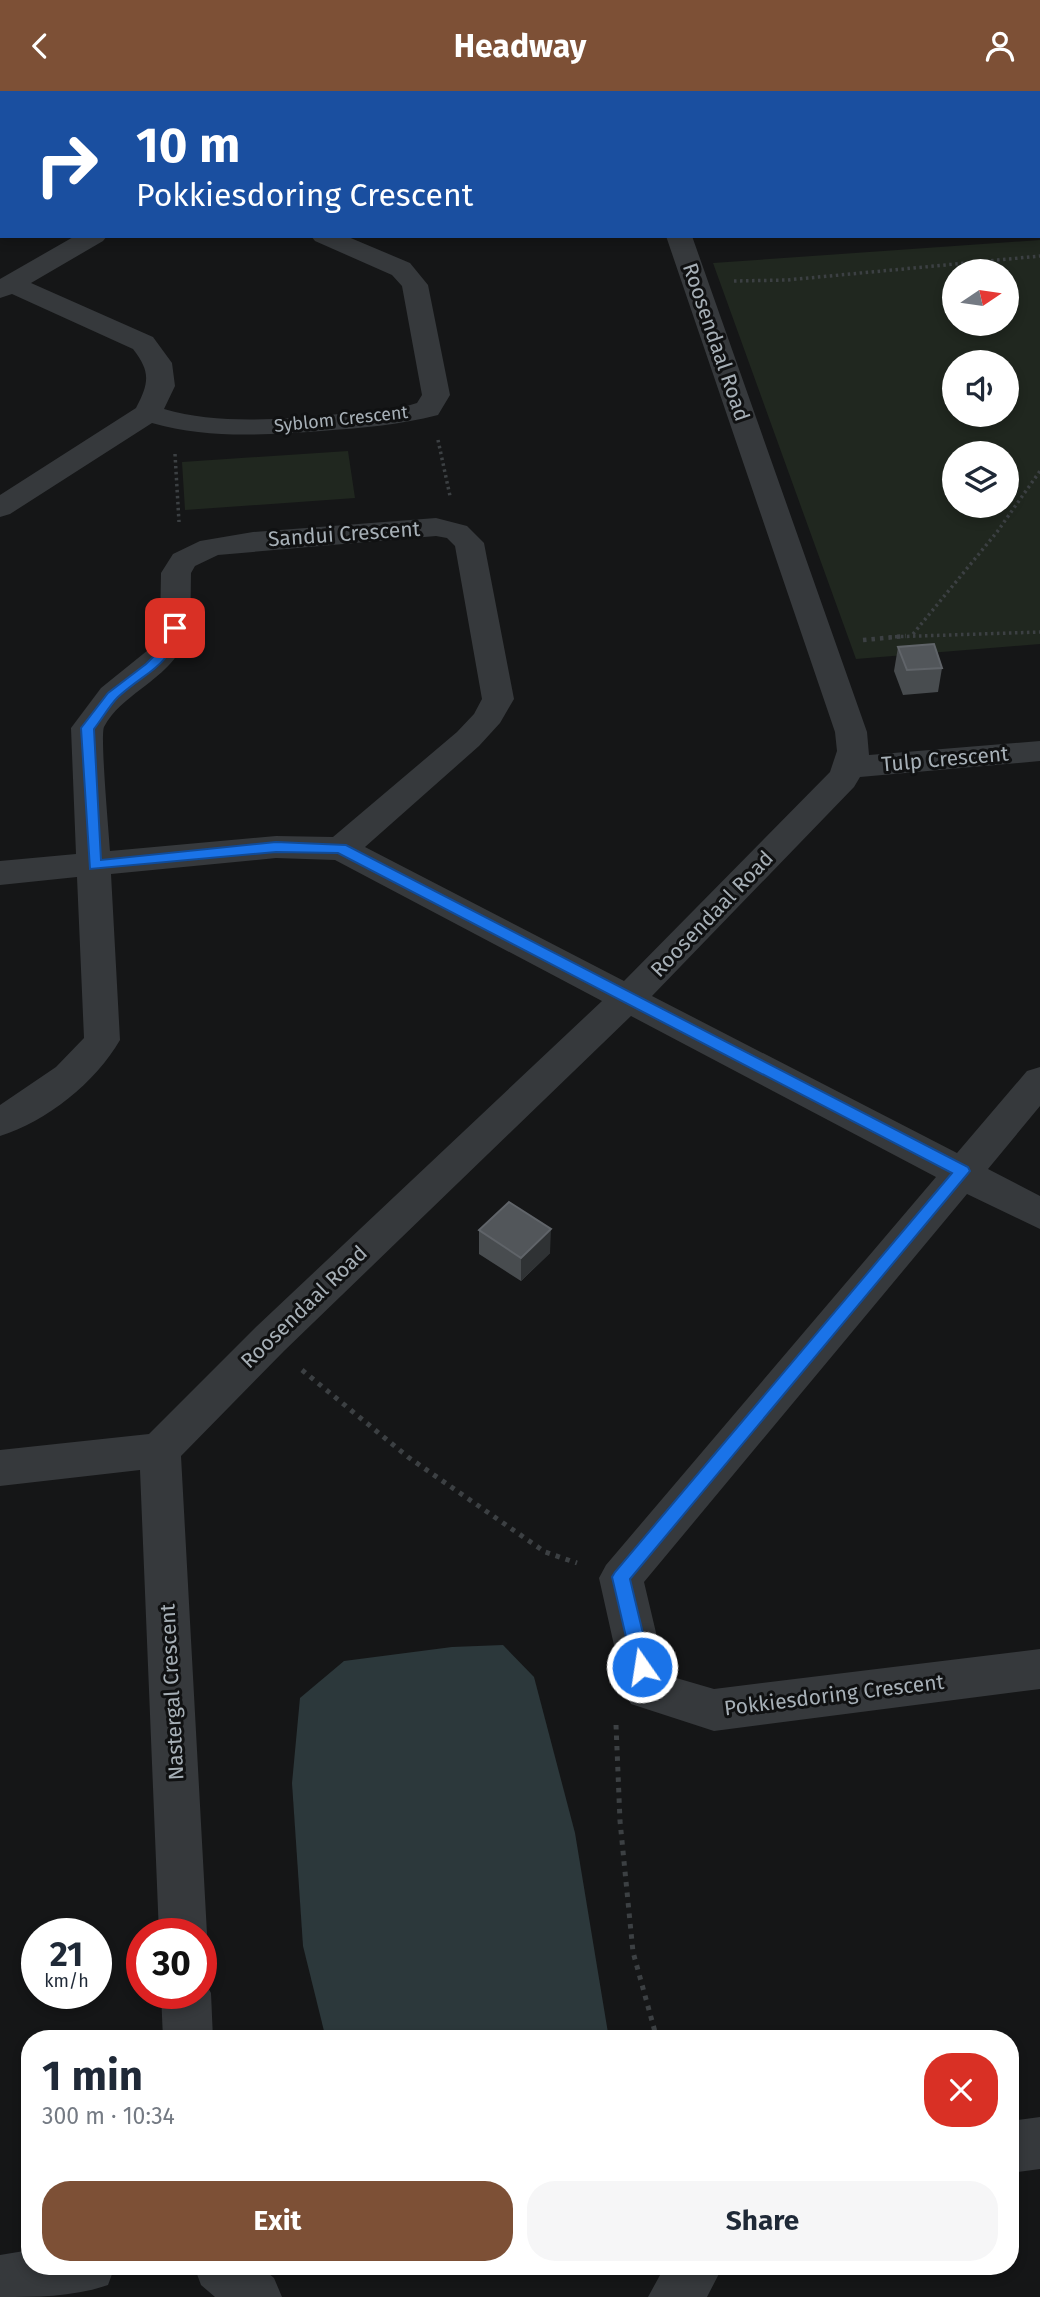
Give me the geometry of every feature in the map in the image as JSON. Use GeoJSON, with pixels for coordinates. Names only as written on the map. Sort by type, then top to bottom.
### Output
{"type":"FeatureCollection","features":[{"type":"Feature","properties":{"kind":"street"},"geometry":{"type":"LineString","coordinates":[[5,287],[91,238]]}},
{"type":"Feature","properties":{"kind":"street","name":"Syblom Crescent"},"geometry":{"type":"LineString","coordinates":[[148,412],[186,424],[263,427],[400,416],[428,409],[436,395],[415,285],[401,269],[329,238]]}},
{"type":"Feature","properties":{"kind":"street","name":"Roosendaal Road"},"geometry":{"type":"LineString","coordinates":[[160,1450],[270,1339],[682,946],[842,779],[850,767],[854,743],[680,238]]}},
{"type":"Feature","properties":{"kind":"street"},"geometry":{"type":"LineString","coordinates":[[0,508],[148,412],[161,386],[158,363],[142,343],[5,287]]}},
{"type":"Feature","properties":{"kind":"street","name":"Sandui Crescent"},"geometry":{"type":"LineString","coordinates":[[184,560],[211,547],[253,541],[436,527],[457,532]]}},
{"type":"Feature","properties":{"kind":"street"},"geometry":{"type":"LineString","coordinates":[[341,849],[468,739],[487,719],[498,699],[468,543],[457,532]]}},
{"type":"Feature","properties":{"kind":"street"},"geometry":{"type":"LineString","coordinates":[[0,1122],[57,1086],[92,1055],[102,1040],[87,728],[112,695],[150,667],[166,650],[175,628],[176,573],[184,560]]}},
{"type":"Feature","properties":{"kind":"street","name":"Tulp Crescent"},"geometry":{"type":"LineString","coordinates":[[850,767],[1040,751]]}},
{"type":"Feature","properties":{"kind":"street"},"geometry":{"type":"LineString","coordinates":[[0,873],[276,847],[341,849],[629,997],[1040,1214]]}},
{"type":"Feature","properties":{"kind":"street"},"geometry":{"type":"LineString","coordinates":[[647,1690],[621,1577],[1040,1081]]}},
{"type":"Feature","properties":{"kind":"street"},"geometry":{"type":"LineString","coordinates":[[0,1468],[160,1450]]}},
{"type":"Feature","properties":{"kind":"street","name":"Nastergal Crescent"},"geometry":{"type":"LineString","coordinates":[[160,1450],[182,1918]]}},
{"type":"Feature","properties":{"kind":"street","name":"Pokkiesdoring Crescent"},"geometry":{"type":"LineString","coordinates":[[647,1690],[714,1710],[1040,1669]]}},
{"type":"Feature","properties":{"kind":"street"},"geometry":{"type":"LineString","coordinates":[[187,2009],[188,2030]]}},
{"type":"Feature","properties":{"kind":"street"},"geometry":{"type":"LineString","coordinates":[[1019,2146],[1040,2143]]}},
{"type":"Feature","properties":{"kind":"street"},"geometry":{"type":"LineString","coordinates":[[0,2282],[39,2275]]}},
{"type":"Feature","properties":{"kind":"street"},"geometry":{"type":"LineString","coordinates":[[230,2275],[256,2297]]}},
{"type":"Feature","properties":{"kind":"street"},"geometry":{"type":"LineString","coordinates":[[675,2297],[690,2275]]}},
{"type":"Feature","properties":{"kind":"path"},"geometry":{"type":"LineString","coordinates":[[695,281],[787,280],[1040,256]]}},
{"type":"Feature","properties":{"kind":"path"},"geometry":{"type":"LineString","coordinates":[[428,409],[435,429],[457,532]]}},
{"type":"Feature","properties":{"kind":"path"},"geometry":{"type":"LineString","coordinates":[[184,560],[174,447],[186,424]]}},
{"type":"Feature","properties":{"kind":"path"},"geometry":{"type":"LineString","coordinates":[[912,635],[998,532],[1040,471]]}},
{"type":"Feature","properties":{"kind":"path"},"geometry":{"type":"LineString","coordinates":[[821,645],[912,635],[1040,632]]}},
{"type":"Feature","properties":{"kind":"path"},"geometry":{"type":"LineString","coordinates":[[270,1339],[318,1385],[408,1457],[545,1552],[621,1577]]}},
{"type":"Feature","properties":{"kind":"path"},"geometry":{"type":"LineString","coordinates":[[647,1690],[616,1715],[620,1821],[634,1952],[655,2030]]}},
{"type":"Feature","properties":{"kind":"shaded area"},"geometry":{"type":"Polygon","coordinates":[[[1040,240],[1040,644],[856,659],[713,263],[1040,240]]]}},
{"type":"Feature","properties":{"kind":"shaded area"},"geometry":{"type":"Polygon","coordinates":[[[348,451],[355,498],[185,510],[182,462],[348,451]]]}},
{"type":"Feature","properties":{"kind":"shaded area"},"geometry":{"type":"Polygon","coordinates":[[[503,1645],[534,1677],[575,1833],[608,2030],[324,2030],[303,1946],[292,1783],[300,1698],[344,1661],[452,1647],[503,1645]]]}},
{"type":"Feature","properties":{"kind":"building"},"geometry":{"type":"Polygon","coordinates":[[[934,644],[942,668],[907,670],[898,647],[934,644]]]}},
{"type":"Feature","properties":{"kind":"building"},"geometry":{"type":"Polygon","coordinates":[[[509,1202],[551,1229],[521,1258],[479,1230],[509,1202]]]}},
{"type":"Feature","properties":{"kind":"route"},"geometry":{"type":"LineString","coordinates":[[175,628],[166,650],[150,667],[112,695],[87,728],[94,865],[276,847],[341,849],[962,1171],[621,1577],[642,1667]]}}]}
